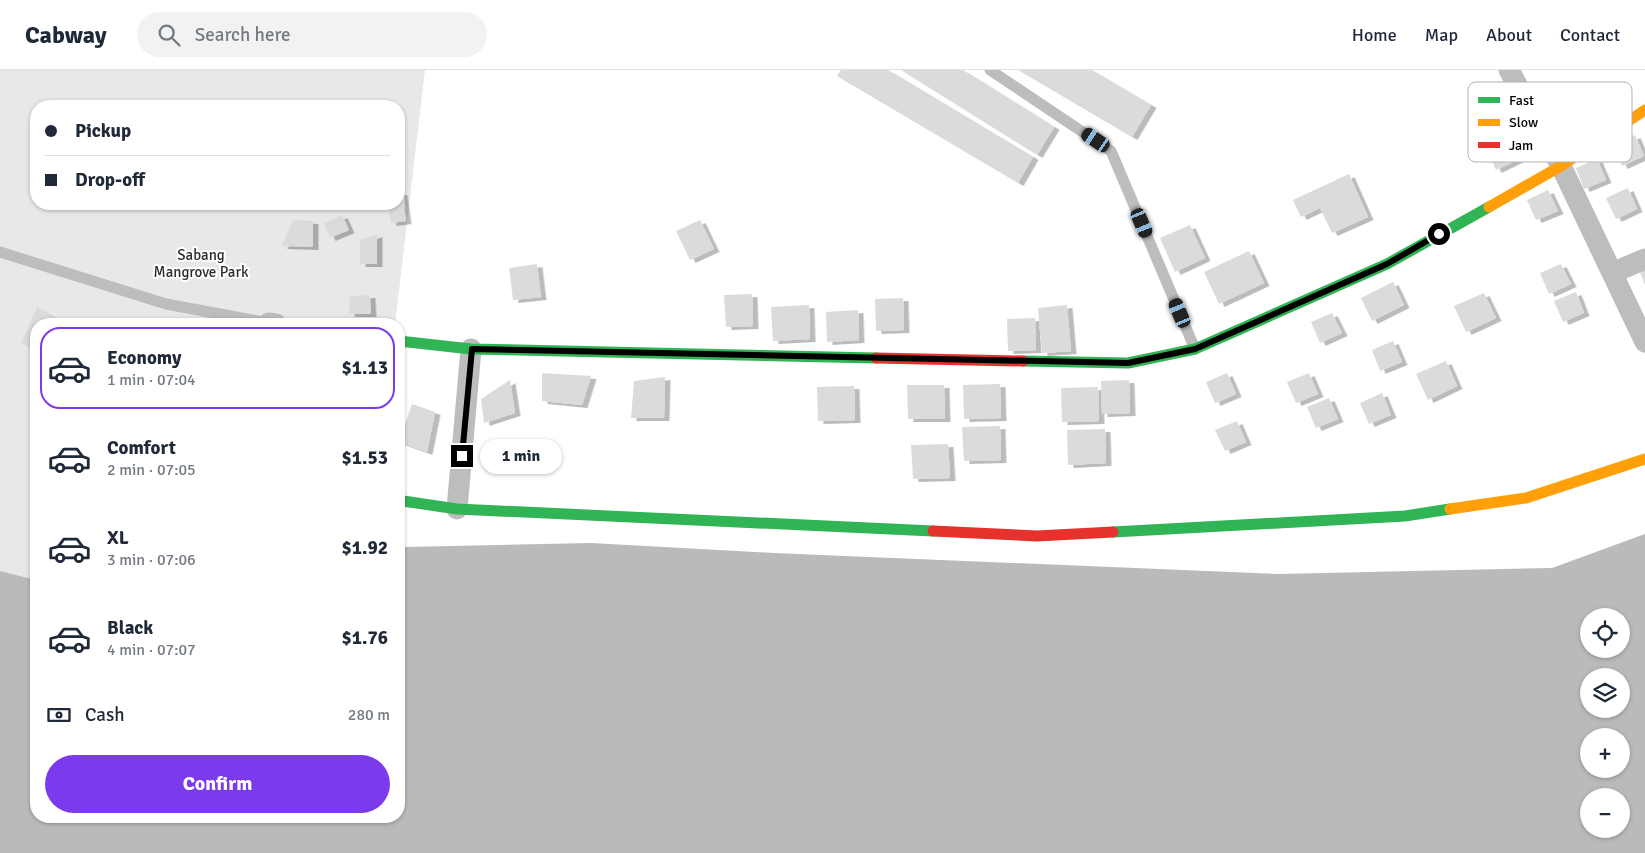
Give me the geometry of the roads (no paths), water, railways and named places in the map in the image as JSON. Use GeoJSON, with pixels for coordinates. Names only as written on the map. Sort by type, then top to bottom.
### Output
{"type":"FeatureCollection","features":[{"type":"Feature","properties":{"kind":"street"},"geometry":{"type":"LineString","coordinates":[[1509,70],[1516,82]]}},
{"type":"Feature","properties":{"kind":"street"},"geometry":{"type":"LineString","coordinates":[[1632,119],[1645,110]]}},
{"type":"Feature","properties":{"kind":"street"},"geometry":{"type":"LineString","coordinates":[[1559,162],[1645,342]]}},
{"type":"Feature","properties":{"kind":"street"},"geometry":{"type":"LineString","coordinates":[[405,342],[472,349],[1128,363],[1195,349],[1387,264],[1567,162]]}},
{"type":"Feature","properties":{"kind":"street"},"geometry":{"type":"LineString","coordinates":[[1612,273],[1645,259]]}},
{"type":"Feature","properties":{"kind":"street"},"geometry":{"type":"LineString","coordinates":[[458,509],[472,349]]}},
{"type":"Feature","properties":{"kind":"street"},"geometry":{"type":"LineString","coordinates":[[405,501],[458,509],[1037,536],[1405,516],[1526,498],[1645,459]]}},
{"type":"Feature","properties":{"kind":"lane"},"geometry":{"type":"LineString","coordinates":[[990,70],[1111,151],[1195,349]]}},
{"type":"Feature","properties":{"kind":"lane"},"geometry":{"type":"LineString","coordinates":[[0,252],[166,304],[245,318]]}},
{"type":"Feature","properties":{"kind":"park label","name":"Sabang Mangrove Park"},"geometry":{"type":"Point","coordinates":[201,264]}}]}
